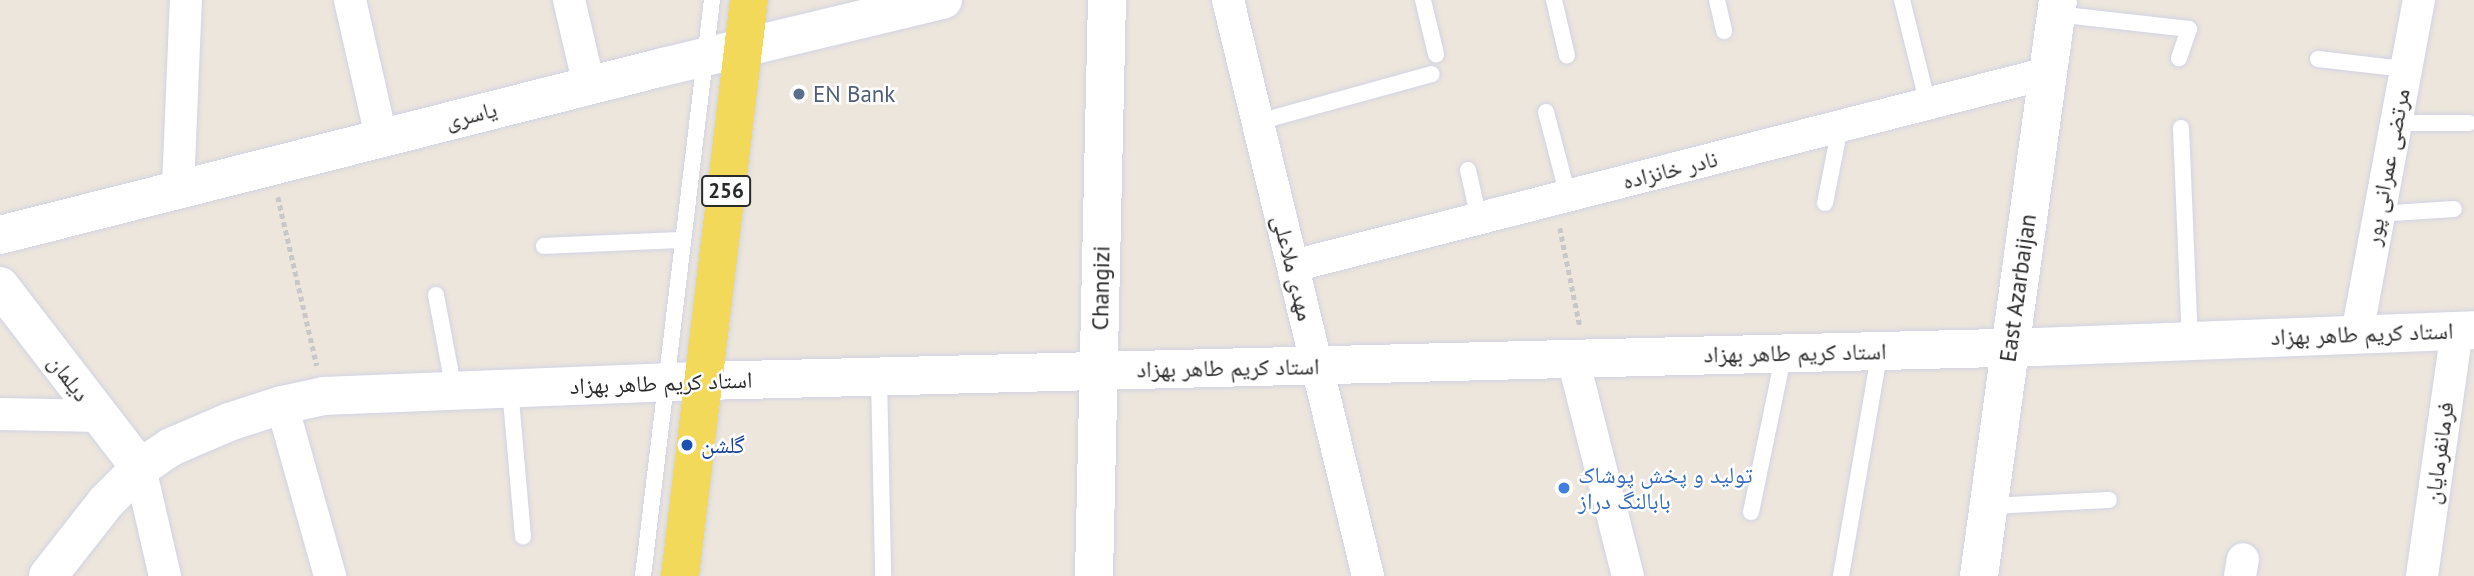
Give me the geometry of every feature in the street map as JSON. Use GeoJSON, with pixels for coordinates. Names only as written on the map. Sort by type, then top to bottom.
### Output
{"type":"FeatureCollection","features":[{"type":"Feature","properties":{"kind":"main road","name":"256"},"geometry":{"type":"LineString","coordinates":[[680,576],[749,0]]}},
{"type":"Feature","properties":{"kind":"street"},"geometry":{"type":"LineString","coordinates":[[178,188],[186,0]]}},
{"type":"Feature","properties":{"kind":"street"},"geometry":{"type":"LineString","coordinates":[[350,0],[381,138]]}},
{"type":"Feature","properties":{"kind":"street"},"geometry":{"type":"LineString","coordinates":[[569,0],[589,85]]}},
{"type":"Feature","properties":{"kind":"street","name":"یاسری"},"geometry":{"type":"LineString","coordinates":[[0,235],[589,85],[943,0]]}},
{"type":"Feature","properties":{"kind":"street","name":"Changizi"},"geometry":{"type":"LineString","coordinates":[[1094,576],[1107,0]]}},
{"type":"Feature","properties":{"kind":"street","name":"مهدی ملاعلی"},"geometry":{"type":"LineString","coordinates":[[1228,0],[1368,576]]}},
{"type":"Feature","properties":{"kind":"street","name":"مرتضی عمرانی پور"},"geometry":{"type":"LineString","coordinates":[[2357,334],[2377,214],[2419,0]]}},
{"type":"Feature","properties":{"kind":"street","name":"East Azarbaijan"},"geometry":{"type":"LineString","coordinates":[[1979,576],[2057,7]]}},
{"type":"Feature","properties":{"kind":"street","name":"نادر خانزاده"},"geometry":{"type":"LineString","coordinates":[[1293,267],[2048,73]]}},
{"type":"Feature","properties":{"kind":"street","name":"دیلمان"},"geometry":{"type":"LineString","coordinates":[[0,286],[97,416],[140,468]]}},
{"type":"Feature","properties":{"kind":"street","name":"استاد کریم طاهر بهزاد"},"geometry":{"type":"LineString","coordinates":[[48,576],[90,520],[140,468],[197,434],[282,405],[324,396],[666,382],[1880,351],[2465,330]]}},
{"type":"Feature","properties":{"kind":"street","name":"فرمانفرمایان"},"geometry":{"type":"LineString","coordinates":[[2422,576],[2465,330]]}},
{"type":"Feature","properties":{"kind":"street"},"geometry":{"type":"LineString","coordinates":[[1580,359],[1628,576]]}},
{"type":"Feature","properties":{"kind":"street"},"geometry":{"type":"LineString","coordinates":[[282,405],[330,576]]}},
{"type":"Feature","properties":{"kind":"street"},"geometry":{"type":"LineString","coordinates":[[0,414],[97,416]]}},
{"type":"Feature","properties":{"kind":"street"},"geometry":{"type":"LineString","coordinates":[[140,468],[165,576]]}},
{"type":"Feature","properties":{"kind":"lane"},"geometry":{"type":"LineString","coordinates":[[643,576],[712,0]]}},
{"type":"Feature","properties":{"kind":"lane"},"geometry":{"type":"LineString","coordinates":[[1423,0],[1436,54]]}},
{"type":"Feature","properties":{"kind":"lane"},"geometry":{"type":"LineString","coordinates":[[1554,0],[1567,56]]}},
{"type":"Feature","properties":{"kind":"lane"},"geometry":{"type":"LineString","coordinates":[[1717,0],[1724,32]]}},
{"type":"Feature","properties":{"kind":"lane"},"geometry":{"type":"LineString","coordinates":[[1902,0],[1928,104]]}},
{"type":"Feature","properties":{"kind":"lane"},"geometry":{"type":"LineString","coordinates":[[2057,7],[2189,29],[2179,58]]}},
{"type":"Feature","properties":{"kind":"lane"},"geometry":{"type":"LineString","coordinates":[[2318,60],[2405,69]]}},
{"type":"Feature","properties":{"kind":"lane"},"geometry":{"type":"LineString","coordinates":[[1258,122],[1432,74]]}},
{"type":"Feature","properties":{"kind":"lane"},"geometry":{"type":"LineString","coordinates":[[1546,111],[1561,198]]}},
{"type":"Feature","properties":{"kind":"lane"},"geometry":{"type":"LineString","coordinates":[[2395,122],[2469,122]]}},
{"type":"Feature","properties":{"kind":"lane"},"geometry":{"type":"LineString","coordinates":[[1825,203],[1840,127]]}},
{"type":"Feature","properties":{"kind":"lane"},"geometry":{"type":"LineString","coordinates":[[2181,128],[2190,341]]}},
{"type":"Feature","properties":{"kind":"lane"},"geometry":{"type":"LineString","coordinates":[[1468,170],[1479,219]]}},
{"type":"Feature","properties":{"kind":"lane"},"geometry":{"type":"LineString","coordinates":[[2377,214],[2454,209]]}},
{"type":"Feature","properties":{"kind":"lane"},"geometry":{"type":"LineString","coordinates":[[544,246],[683,240]]}},
{"type":"Feature","properties":{"kind":"lane"},"geometry":{"type":"LineString","coordinates":[[436,295],[454,390]]}},
{"type":"Feature","properties":{"kind":"lane"},"geometry":{"type":"LineString","coordinates":[[1841,576],[1880,351]]}},
{"type":"Feature","properties":{"kind":"lane"},"geometry":{"type":"LineString","coordinates":[[1751,512],[1784,353]]}},
{"type":"Feature","properties":{"kind":"lane"},"geometry":{"type":"LineString","coordinates":[[879,377],[883,576]]}},
{"type":"Feature","properties":{"kind":"lane"},"geometry":{"type":"LineString","coordinates":[[510,388],[523,536]]}},
{"type":"Feature","properties":{"kind":"lane"},"geometry":{"type":"LineString","coordinates":[[1988,506],[2109,500]]}},
{"type":"Feature","properties":{"kind":"path"},"geometry":{"type":"LineString","coordinates":[[271,166],[324,396]]}},
{"type":"Feature","properties":{"kind":"path"},"geometry":{"type":"LineString","coordinates":[[1561,198],[1580,359]]}},
{"type":"Feature","properties":{"kind":"place","name":"EN Bank"},"geometry":{"type":"Point","coordinates":[799,94]}},
{"type":"Feature","properties":{"kind":"place","name":"گلشن"},"geometry":{"type":"Point","coordinates":[687,445]}},
{"type":"Feature","properties":{"kind":"place","name":"تولید و پخش پوشاک بابالنگ دراز"},"geometry":{"type":"Point","coordinates":[1564,488]}}]}
